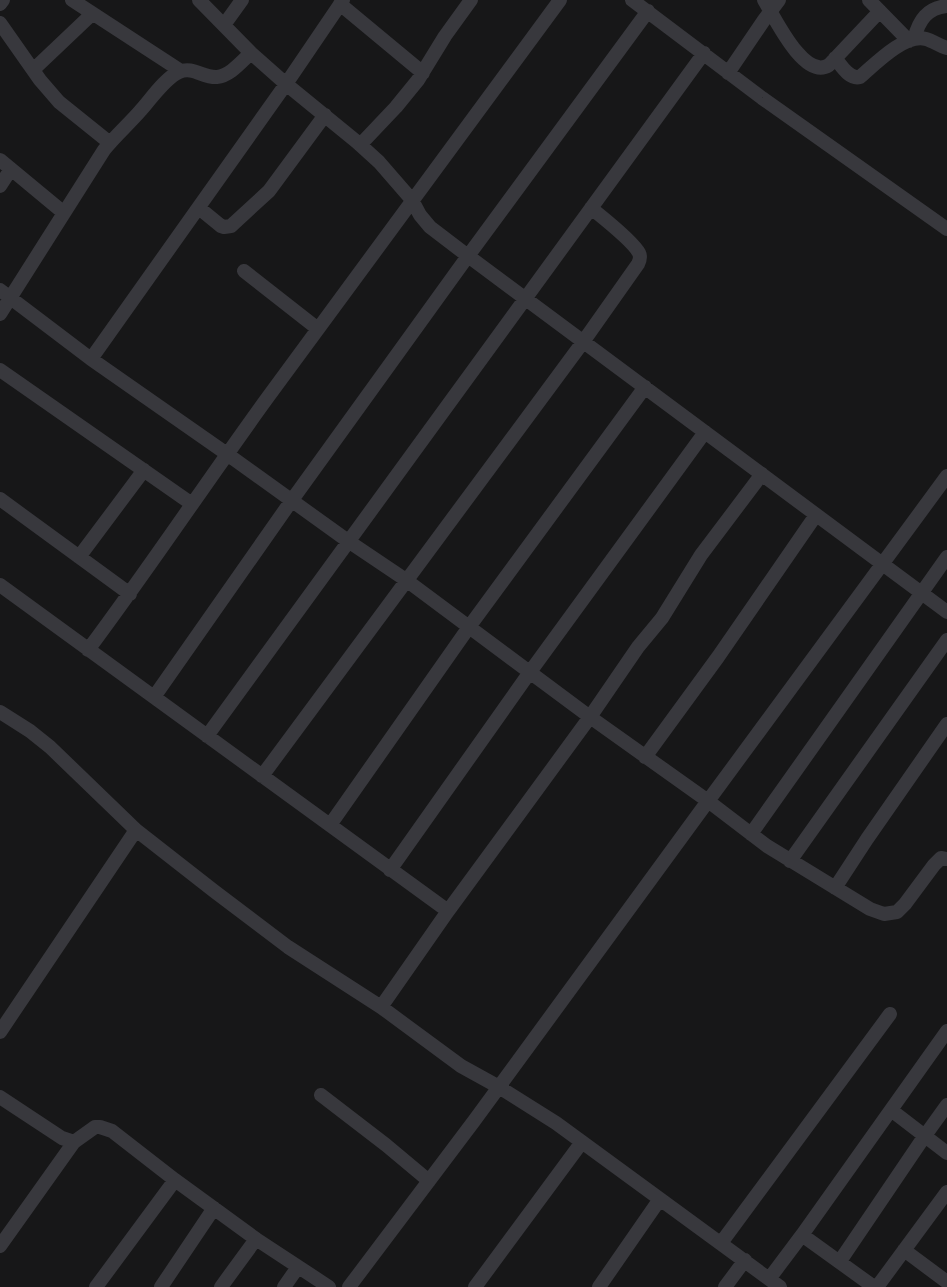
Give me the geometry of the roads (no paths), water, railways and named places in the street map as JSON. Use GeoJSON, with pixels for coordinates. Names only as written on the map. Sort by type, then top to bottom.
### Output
{"type":"FeatureCollection","features":[{"type":"Feature","properties":{"kind":"street"},"geometry":{"type":"LineString","coordinates":[[0,4],[3,0]]}},
{"type":"Feature","properties":{"kind":"street"},"geometry":{"type":"LineString","coordinates":[[72,0],[181,71]]}},
{"type":"Feature","properties":{"kind":"street"},"geometry":{"type":"LineString","coordinates":[[199,0],[286,84],[356,141],[378,162],[412,200],[420,215],[430,227],[947,612]]}},
{"type":"Feature","properties":{"kind":"street"},"geometry":{"type":"LineString","coordinates":[[224,25],[242,0]]}},
{"type":"Feature","properties":{"kind":"street"},"geometry":{"type":"LineString","coordinates":[[356,141],[396,106],[422,72],[471,0]]}},
{"type":"Feature","properties":{"kind":"street"},"geometry":{"type":"LineString","coordinates":[[88,650],[130,594],[227,454],[560,0]]}},
{"type":"Feature","properties":{"kind":"street"},"geometry":{"type":"LineString","coordinates":[[632,0],[728,73],[947,229]]}},
{"type":"Feature","properties":{"kind":"street"},"geometry":{"type":"LineString","coordinates":[[869,0],[912,40]]}},
{"type":"Feature","properties":{"kind":"street"},"geometry":{"type":"LineString","coordinates":[[91,359],[286,84],[341,2],[367,28],[422,72]]}},
{"type":"Feature","properties":{"kind":"street"},"geometry":{"type":"LineString","coordinates":[[771,4],[782,32],[790,44],[811,65],[820,68],[825,67],[835,58],[880,11]]}},
{"type":"Feature","properties":{"kind":"street"},"geometry":{"type":"LineString","coordinates":[[728,73],[771,4]]}},
{"type":"Feature","properties":{"kind":"street"},"geometry":{"type":"LineString","coordinates":[[912,40],[920,21],[926,15],[935,9],[947,6]]}},
{"type":"Feature","properties":{"kind":"street"},"geometry":{"type":"LineString","coordinates":[[154,697],[292,500],[468,256],[648,12]]}},
{"type":"Feature","properties":{"kind":"street"},"geometry":{"type":"LineString","coordinates":[[33,70],[92,14]]}},
{"type":"Feature","properties":{"kind":"street"},"geometry":{"type":"LineString","coordinates":[[0,23],[48,91],[110,143]]}},
{"type":"Feature","properties":{"kind":"street"},"geometry":{"type":"LineString","coordinates":[[835,58],[850,76],[856,78],[860,77],[891,51],[912,40],[926,39],[947,48]]}},
{"type":"Feature","properties":{"kind":"street"},"geometry":{"type":"LineString","coordinates":[[0,314],[5,294],[64,213],[110,143],[165,83],[173,75],[181,71],[192,70],[216,77],[224,75],[252,53]]}},
{"type":"Feature","properties":{"kind":"street"},"geometry":{"type":"LineString","coordinates":[[207,736],[704,53]]}},
{"type":"Feature","properties":{"kind":"street"},"geometry":{"type":"LineString","coordinates":[[199,208],[221,226],[231,226],[268,191],[325,115]]}},
{"type":"Feature","properties":{"kind":"street"},"geometry":{"type":"LineString","coordinates":[[0,160],[64,213]]}},
{"type":"Feature","properties":{"kind":"street"},"geometry":{"type":"LineString","coordinates":[[0,186],[11,170]]}},
{"type":"Feature","properties":{"kind":"street"},"geometry":{"type":"LineString","coordinates":[[262,776],[638,264],[639,253],[633,244],[591,208]]}},
{"type":"Feature","properties":{"kind":"street"},"geometry":{"type":"LineString","coordinates":[[244,271],[318,329]]}},
{"type":"Feature","properties":{"kind":"street"},"geometry":{"type":"LineString","coordinates":[[5,294],[91,359],[406,580],[751,834],[790,861],[870,910],[884,914],[896,912],[934,865],[946,856]]}},
{"type":"Feature","properties":{"kind":"street"},"geometry":{"type":"LineString","coordinates":[[0,370],[192,504]]}},
{"type":"Feature","properties":{"kind":"street"},"geometry":{"type":"LineString","coordinates":[[330,825],[469,627],[645,387]]}},
{"type":"Feature","properties":{"kind":"street"},"geometry":{"type":"LineString","coordinates":[[390,870],[530,672],[705,432]]}},
{"type":"Feature","properties":{"kind":"street"},"geometry":{"type":"LineString","coordinates":[[79,557],[144,470]]}},
{"type":"Feature","properties":{"kind":"street"},"geometry":{"type":"LineString","coordinates":[[380,1007],[590,717],[638,647],[669,608],[701,555],[762,474]]}},
{"type":"Feature","properties":{"kind":"street"},"geometry":{"type":"LineString","coordinates":[[349,1287],[500,1087],[947,476]]}},
{"type":"Feature","properties":{"kind":"street"},"geometry":{"type":"LineString","coordinates":[[0,499],[130,594]]}},
{"type":"Feature","properties":{"kind":"street"},"geometry":{"type":"LineString","coordinates":[[645,757],[718,657],[816,514]]}},
{"type":"Feature","properties":{"kind":"street"},"geometry":{"type":"LineString","coordinates":[[751,834],[947,557]]}},
{"type":"Feature","properties":{"kind":"street"},"geometry":{"type":"LineString","coordinates":[[0,585],[448,911]]}},
{"type":"Feature","properties":{"kind":"street"},"geometry":{"type":"LineString","coordinates":[[790,861],[947,640]]}},
{"type":"Feature","properties":{"kind":"street"},"geometry":{"type":"LineString","coordinates":[[0,712],[30,731],[50,747],[136,830],[288,947],[380,1007],[461,1066],[500,1087],[556,1123],[775,1283],[802,1235],[947,1031]]}},
{"type":"Feature","properties":{"kind":"street"},"geometry":{"type":"LineString","coordinates":[[835,888],[947,724]]}},
{"type":"Feature","properties":{"kind":"street"},"geometry":{"type":"LineString","coordinates":[[0,1032],[136,830]]}},
{"type":"Feature","properties":{"kind":"street"},"geometry":{"type":"LineString","coordinates":[[721,1243],[890,1014]]}},
{"type":"Feature","properties":{"kind":"street"},"geometry":{"type":"LineString","coordinates":[[321,1095],[386,1144],[429,1181]]}},
{"type":"Feature","properties":{"kind":"street"},"geometry":{"type":"LineString","coordinates":[[0,1097],[62,1138],[74,1142]]}},
{"type":"Feature","properties":{"kind":"street"},"geometry":{"type":"LineString","coordinates":[[840,1261],[947,1105]]}},
{"type":"Feature","properties":{"kind":"street"},"geometry":{"type":"LineString","coordinates":[[891,1110],[947,1153]]}},
{"type":"Feature","properties":{"kind":"street"},"geometry":{"type":"LineString","coordinates":[[0,1246],[74,1142],[94,1128],[100,1127],[119,1135],[175,1180],[256,1239],[330,1287]]}},
{"type":"Feature","properties":{"kind":"street"},"geometry":{"type":"LineString","coordinates":[[475,1287],[582,1142]]}},
{"type":"Feature","properties":{"kind":"street"},"geometry":{"type":"LineString","coordinates":[[96,1287],[175,1180]]}},
{"type":"Feature","properties":{"kind":"street"},"geometry":{"type":"LineString","coordinates":[[802,1235],[876,1287],[947,1192]]}},
{"type":"Feature","properties":{"kind":"street"},"geometry":{"type":"LineString","coordinates":[[599,1287],[660,1199]]}},
{"type":"Feature","properties":{"kind":"street"},"geometry":{"type":"LineString","coordinates":[[161,1287],[214,1208]]}},
{"type":"Feature","properties":{"kind":"street"},"geometry":{"type":"LineString","coordinates":[[221,1287],[256,1239]]}},
{"type":"Feature","properties":{"kind":"street"},"geometry":{"type":"LineString","coordinates":[[904,1250],[947,1282]]}},
{"type":"Feature","properties":{"kind":"street"},"geometry":{"type":"LineString","coordinates":[[725,1287],[744,1260]]}},
{"type":"Feature","properties":{"kind":"street"},"geometry":{"type":"LineString","coordinates":[[284,1287],[298,1267]]}}]}
